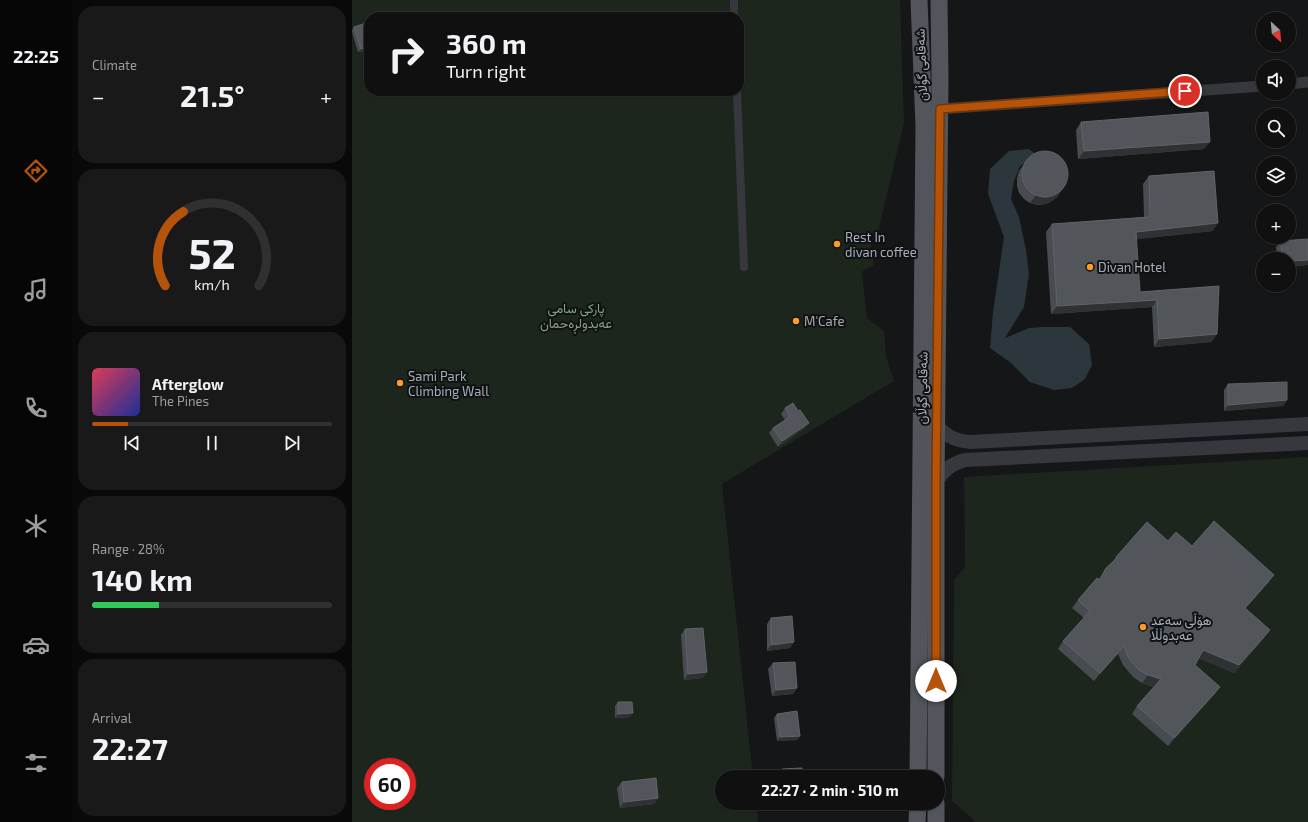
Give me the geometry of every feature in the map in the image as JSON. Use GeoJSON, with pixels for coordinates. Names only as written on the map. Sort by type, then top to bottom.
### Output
{"type":"FeatureCollection","features":[{"type":"Feature","properties":{"kind":"main road","name":"شەقامی گوڵان"},"geometry":{"type":"LineString","coordinates":[[919,0],[937,426],[936,770]]}},
{"type":"Feature","properties":{"kind":"main road","name":"شەقامی گوڵان"},"geometry":{"type":"LineString","coordinates":[[918,770],[930,260],[940,109],[939,0]]}},
{"type":"Feature","properties":{"kind":"main road"},"geometry":{"type":"LineString","coordinates":[[917,822],[918,810]]}},
{"type":"Feature","properties":{"kind":"main road"},"geometry":{"type":"LineString","coordinates":[[936,810],[936,822]]}},
{"type":"Feature","properties":{"kind":"street"},"geometry":{"type":"LineString","coordinates":[[734,0],[734,12]]}},
{"type":"Feature","properties":{"kind":"street"},"geometry":{"type":"LineString","coordinates":[[1296,83],[1308,82]]}},
{"type":"Feature","properties":{"kind":"street"},"geometry":{"type":"LineString","coordinates":[[940,109],[1256,86]]}},
{"type":"Feature","properties":{"kind":"street"},"geometry":{"type":"LineString","coordinates":[[737,96],[744,267]]}},
{"type":"Feature","properties":{"kind":"street"},"geometry":{"type":"LineString","coordinates":[[937,426],[942,432],[951,438],[963,442],[971,442],[1308,424]]}},
{"type":"Feature","properties":{"kind":"street"},"geometry":{"type":"LineString","coordinates":[[971,442],[964,447],[963,452],[965,456],[972,460]]}},
{"type":"Feature","properties":{"kind":"street"},"geometry":{"type":"LineString","coordinates":[[936,483],[944,470],[950,465],[957,462],[972,460],[1308,443]]}},
{"type":"Feature","properties":{"kind":"green space","name":"پارکی سامی عەبدولڕەحمان"},"geometry":{"type":"Polygon","coordinates":[[[352,0],[900,0],[904,123],[878,232],[870,238],[874,266],[867,268],[862,272],[867,318],[884,331],[886,356],[894,381],[722,484],[752,770],[715,770],[715,810],[757,810],[758,822],[352,822],[352,0]]]}},
{"type":"Feature","properties":{"kind":"green space"},"geometry":{"type":"Polygon","coordinates":[[[1308,457],[1308,822],[976,822],[952,801],[954,580],[965,567],[964,477],[1308,457]]]}},
{"type":"Feature","properties":{"kind":"shaded area"},"geometry":{"type":"Polygon","coordinates":[[[1029,149],[1038,156],[1020,166],[1014,181],[1011,199],[1019,217],[1029,274],[1024,307],[1005,338],[1029,328],[1070,327],[1089,344],[1092,365],[1085,379],[1072,388],[1054,390],[1030,382],[1011,363],[990,348],[993,312],[1004,237],[988,194],[990,169],[1009,151],[1029,149]]]}},
{"type":"Feature","properties":{"kind":"building"},"geometry":{"type":"Polygon","coordinates":[[[364,24],[364,49],[361,49],[354,27],[364,24]]]}},
{"type":"Feature","properties":{"kind":"building"},"geometry":{"type":"Polygon","coordinates":[[[1208,112],[1210,142],[1084,151],[1081,122],[1208,112]]]}},
{"type":"Feature","properties":{"kind":"building"},"geometry":{"type":"Polygon","coordinates":[[[1045,151],[1058,155],[1064,161],[1068,174],[1064,187],[1058,193],[1045,197],[1032,193],[1026,187],[1022,174],[1026,161],[1032,155],[1045,151]]]}},
{"type":"Feature","properties":{"kind":"building","name":"Divan Hotel"},"geometry":{"type":"Polygon","coordinates":[[[1214,171],[1218,223],[1136,232],[1140,292],[1219,286],[1217,334],[1159,339],[1157,300],[1057,306],[1052,224],[1150,217],[1149,176],[1214,171]]]}},
{"type":"Feature","properties":{"kind":"building"},"geometry":{"type":"Polygon","coordinates":[[[1308,239],[1308,260],[1296,261],[1296,252],[1282,252],[1281,244],[1296,244],[1296,240],[1308,239]]]}},
{"type":"Feature","properties":{"kind":"building"},"geometry":{"type":"Polygon","coordinates":[[[1287,382],[1287,400],[1228,405],[1228,384],[1287,382]]]}},
{"type":"Feature","properties":{"kind":"building"},"geometry":{"type":"Polygon","coordinates":[[[793,403],[809,423],[782,441],[773,428],[790,417],[785,408],[793,403]]]}},
{"type":"Feature","properties":{"kind":"building"},"geometry":{"type":"Polygon","coordinates":[[[1214,521],[1274,575],[1245,608],[1270,630],[1239,665],[1203,650],[1195,665],[1220,687],[1174,738],[1137,706],[1161,679],[1148,675],[1138,669],[1128,657],[1124,646],[1100,673],[1063,641],[1090,611],[1078,600],[1097,578],[1100,580],[1106,568],[1117,558],[1116,557],[1147,522],[1168,541],[1176,532],[1192,546],[1214,521]]]}},
{"type":"Feature","properties":{"kind":"building"},"geometry":{"type":"Polygon","coordinates":[[[792,616],[794,642],[771,645],[771,618],[792,616]]]}},
{"type":"Feature","properties":{"kind":"building"},"geometry":{"type":"Polygon","coordinates":[[[703,628],[707,672],[688,674],[685,629],[703,628]]]}},
{"type":"Feature","properties":{"kind":"building"},"geometry":{"type":"Polygon","coordinates":[[[795,662],[797,688],[776,690],[773,663],[795,662]]]}},
{"type":"Feature","properties":{"kind":"building"},"geometry":{"type":"Polygon","coordinates":[[[618,702],[632,702],[633,713],[618,714],[618,702]]]}},
{"type":"Feature","properties":{"kind":"building"},"geometry":{"type":"Polygon","coordinates":[[[797,711],[800,736],[780,737],[777,714],[797,711]]]}},
{"type":"Feature","properties":{"kind":"building"},"geometry":{"type":"Polygon","coordinates":[[[802,768],[802,770],[782,770],[802,768]]]}},
{"type":"Feature","properties":{"kind":"building"},"geometry":{"type":"Polygon","coordinates":[[[656,778],[658,798],[624,802],[622,782],[656,778]]]}},
{"type":"Feature","properties":{"kind":"place","name":"Rest In divan coffee"},"geometry":{"type":"Point","coordinates":[837,244]}},
{"type":"Feature","properties":{"kind":"place","name":"Divan Hotel"},"geometry":{"type":"Point","coordinates":[1090,267]}},
{"type":"Feature","properties":{"kind":"place","name":"M'Cafe"},"geometry":{"type":"Point","coordinates":[796,321]}},
{"type":"Feature","properties":{"kind":"place","name":"Sami Park Climbing Wall"},"geometry":{"type":"Point","coordinates":[400,383]}},
{"type":"Feature","properties":{"kind":"place","name":"ھۆڵی سەعد عەبدوڵڵا"},"geometry":{"type":"Point","coordinates":[1143,627]}},
{"type":"Feature","properties":{"kind":"route"},"geometry":{"type":"LineString","coordinates":[[936,681],[936,483],[940,109],[1185,91]]}}]}
